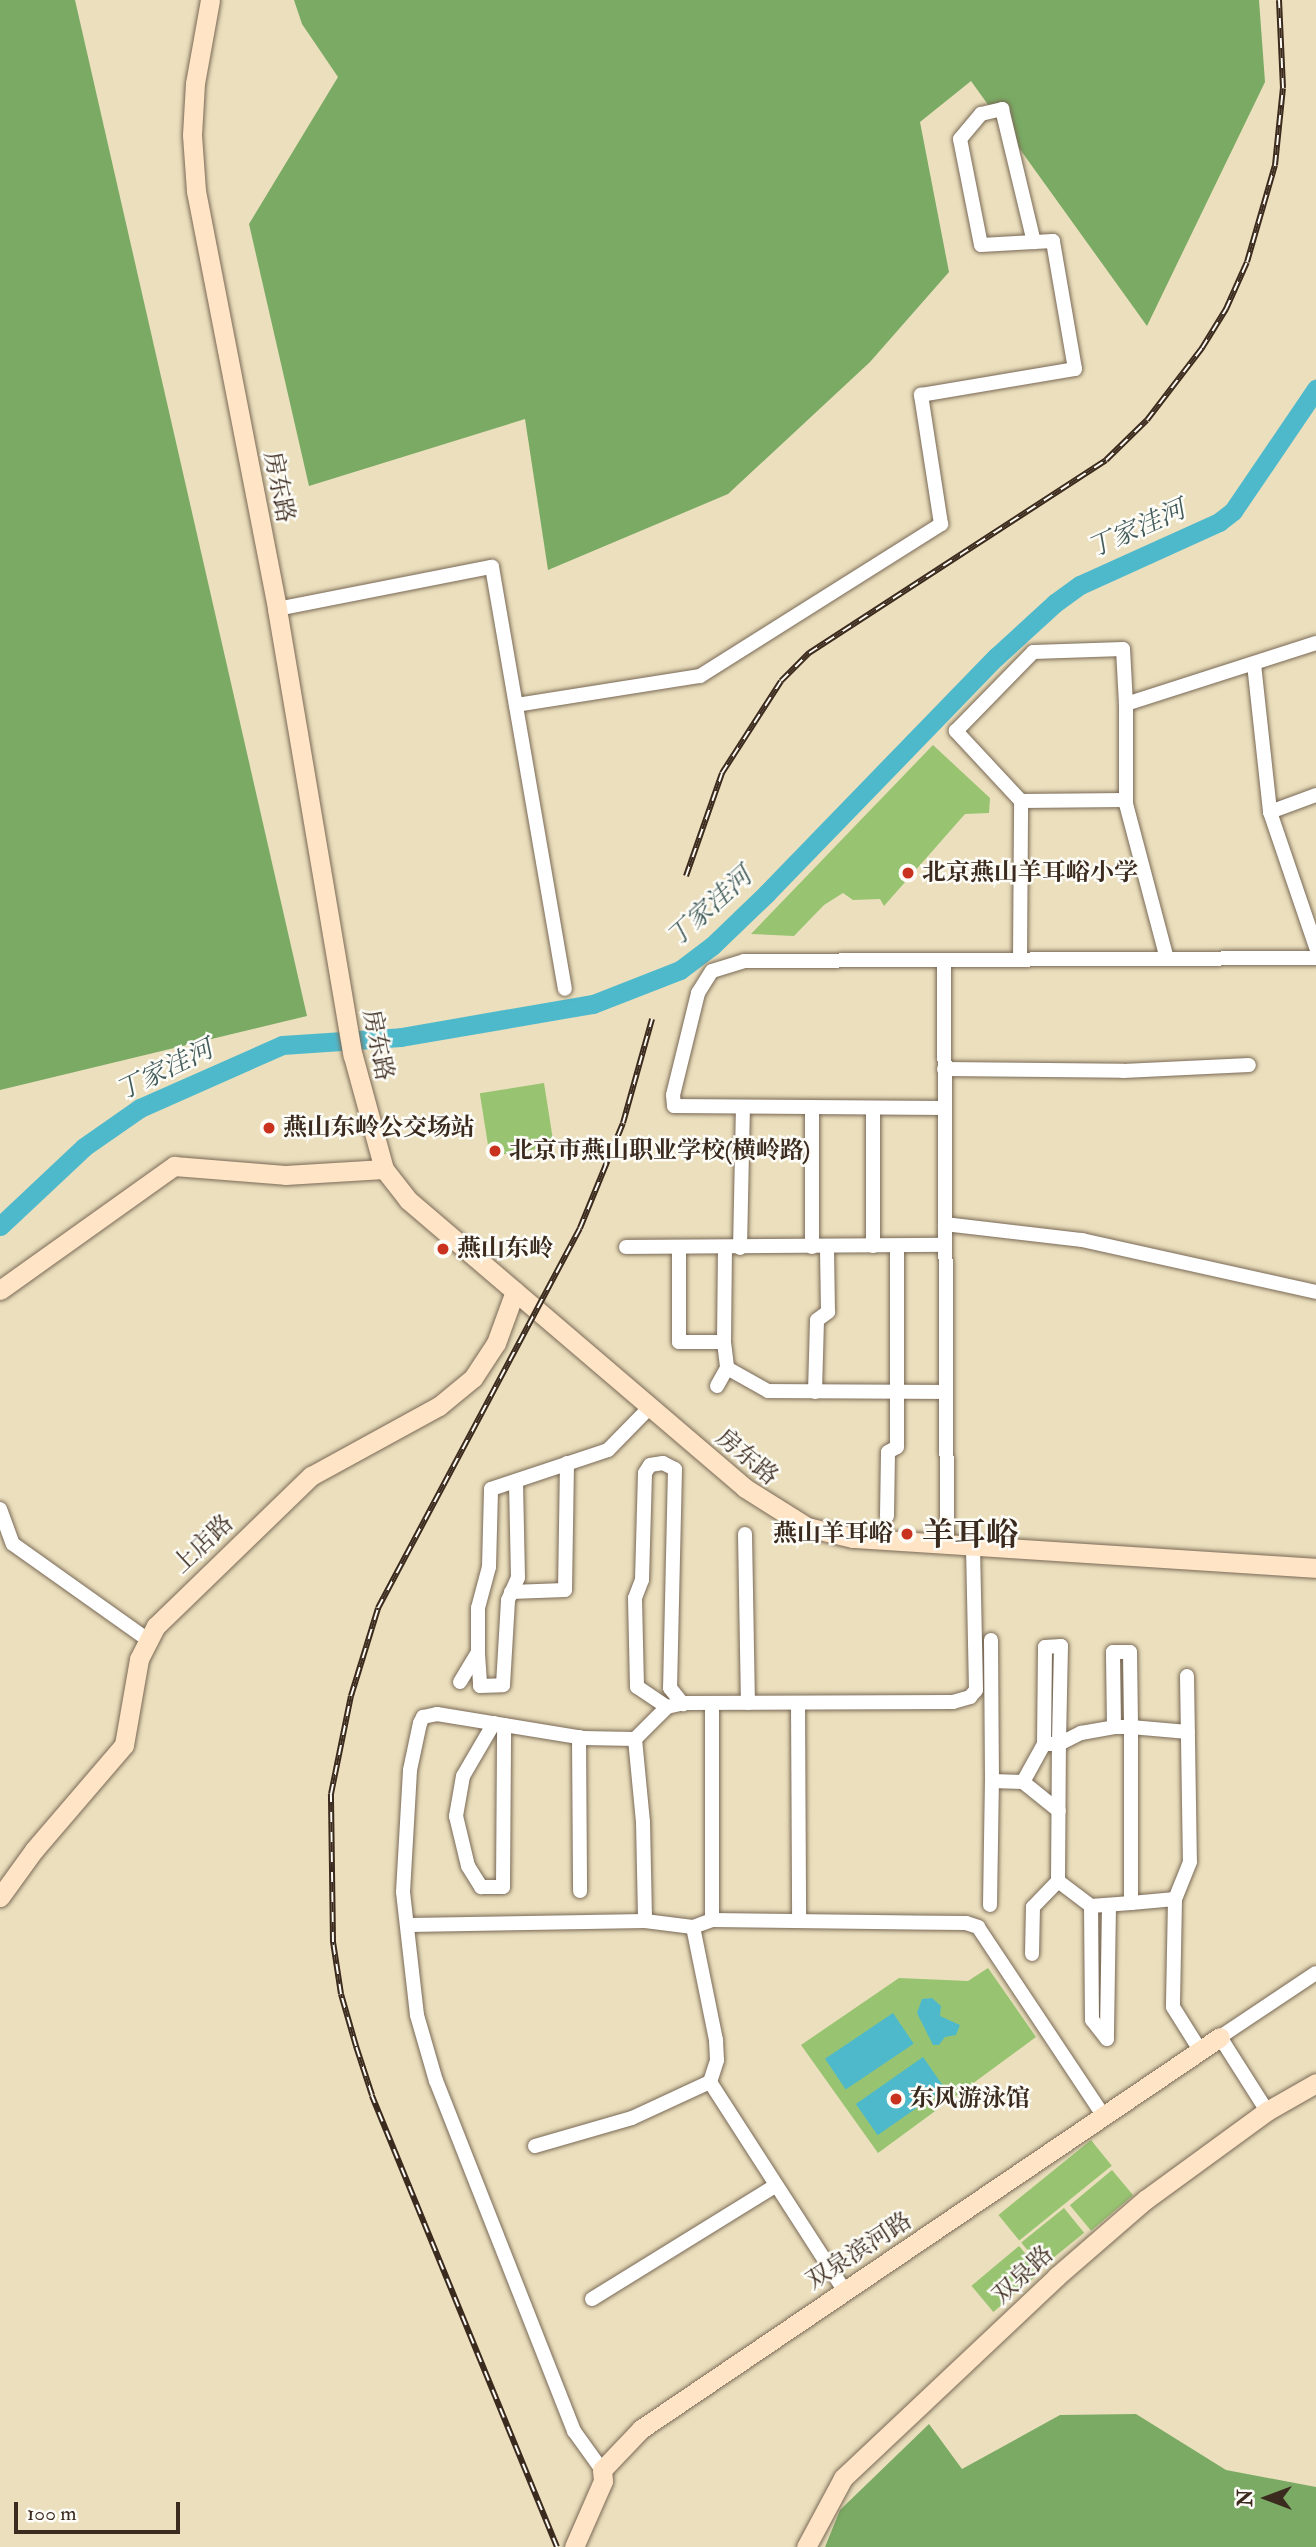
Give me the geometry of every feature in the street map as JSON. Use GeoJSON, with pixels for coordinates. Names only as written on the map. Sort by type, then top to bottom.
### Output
{"type":"FeatureCollection","features":[{"type":"Feature","properties":{"kind":"street","name":"房东路"},"geometry":{"type":"LineString","coordinates":[[210,0],[195,83],[192,135],[196,191],[277,609],[353,1056],[384,1169],[408,1200],[763,1503],[807,1527],[853,1538],[1316,1567]]}},
{"type":"Feature","properties":{"kind":"street"},"geometry":{"type":"LineString","coordinates":[[516,705],[700,676],[941,524],[921,395],[1075,369],[1053,241],[981,246],[960,139],[981,114],[1002,109],[1034,242]]}},
{"type":"Feature","properties":{"kind":"street"},"geometry":{"type":"LineString","coordinates":[[277,609],[492,567],[565,989]]}},
{"type":"Feature","properties":{"kind":"street"},"geometry":{"type":"LineString","coordinates":[[1126,704],[1316,643]]}},
{"type":"Feature","properties":{"kind":"street"},"geometry":{"type":"LineString","coordinates":[[1020,960],[1021,801],[956,731],[1033,652],[1123,649],[1126,800],[1167,959]]}},
{"type":"Feature","properties":{"kind":"street"},"geometry":{"type":"LineString","coordinates":[[1254,664],[1270,812],[1316,947]]}},
{"type":"Feature","properties":{"kind":"street"},"geometry":{"type":"LineString","coordinates":[[1270,812],[1316,795]]}},
{"type":"Feature","properties":{"kind":"street"},"geometry":{"type":"LineString","coordinates":[[1021,801],[1126,800]]}},
{"type":"Feature","properties":{"kind":"street"},"geometry":{"type":"LineString","coordinates":[[944,1108],[674,1106],[678,1065],[698,993],[712,971],[744,961],[1316,958]]}},
{"type":"Feature","properties":{"kind":"street"},"geometry":{"type":"LineString","coordinates":[[944,960],[947,1545]]}},
{"type":"Feature","properties":{"kind":"street"},"geometry":{"type":"LineString","coordinates":[[944,1069],[1123,1071],[1248,1065]]}},
{"type":"Feature","properties":{"kind":"street"},"geometry":{"type":"LineString","coordinates":[[740,1248],[743,1107]]}},
{"type":"Feature","properties":{"kind":"street"},"geometry":{"type":"LineString","coordinates":[[812,1107],[820,1247],[828,1312],[817,1320],[815,1392]]}},
{"type":"Feature","properties":{"kind":"street"},"geometry":{"type":"LineString","coordinates":[[873,1108],[873,1246]]}},
{"type":"Feature","properties":{"kind":"street"},"geometry":{"type":"LineString","coordinates":[[0,1290],[174,1166],[285,1175],[384,1169]]}},
{"type":"Feature","properties":{"kind":"street"},"geometry":{"type":"LineString","coordinates":[[945,1224],[1082,1240],[1316,1292]]}},
{"type":"Feature","properties":{"kind":"street"},"geometry":{"type":"LineString","coordinates":[[626,1247],[945,1245]]}},
{"type":"Feature","properties":{"kind":"street"},"geometry":{"type":"LineString","coordinates":[[887,1516],[888,1452],[897,1447],[897,1246]]}},
{"type":"Feature","properties":{"kind":"street"},"geometry":{"type":"LineString","coordinates":[[679,1248],[679,1342],[724,1342]]}},
{"type":"Feature","properties":{"kind":"street"},"geometry":{"type":"LineString","coordinates":[[717,1385],[727,1368],[724,1342],[725,1248]]}},
{"type":"Feature","properties":{"kind":"street","name":"上店路"},"geometry":{"type":"LineString","coordinates":[[0,1897],[34,1850],[124,1745],[139,1659],[148,1640],[174,1604],[311,1476],[439,1406],[473,1378],[496,1343],[515,1291]]}},
{"type":"Feature","properties":{"kind":"street"},"geometry":{"type":"LineString","coordinates":[[727,1368],[768,1391],[946,1392]]}},
{"type":"Feature","properties":{"kind":"street"},"geometry":{"type":"LineString","coordinates":[[516,1481],[518,1578],[511,1592],[503,1685],[480,1686],[478,1608],[489,1567],[491,1489],[608,1450],[650,1407]]}},
{"type":"Feature","properties":{"kind":"street"},"geometry":{"type":"LineString","coordinates":[[667,1707],[637,1687],[635,1611],[642,1580],[645,1473],[650,1465],[663,1463],[675,1469],[670,1688],[683,1704]]}},
{"type":"Feature","properties":{"kind":"street"},"geometry":{"type":"LineString","coordinates":[[511,1592],[565,1590],[567,1464]]}},
{"type":"Feature","properties":{"kind":"street"},"geometry":{"type":"LineString","coordinates":[[0,1509],[13,1544],[148,1640]]}},
{"type":"Feature","properties":{"kind":"street"},"geometry":{"type":"LineString","coordinates":[[745,1534],[748,1703]]}},
{"type":"Feature","properties":{"kind":"street"},"geometry":{"type":"LineString","coordinates":[[602,2470],[573,2431],[436,2081],[417,2015],[410,1925],[403,1892],[410,1770],[420,1723],[424,1717],[437,1714],[579,1737],[635,1739],[667,1707],[683,1704],[712,1706],[748,1703],[953,1702],[970,1697],[976,1690],[973,1546]]}},
{"type":"Feature","properties":{"kind":"street"},"geometry":{"type":"LineString","coordinates":[[990,1640],[990,1905]]}},
{"type":"Feature","properties":{"kind":"street"},"geometry":{"type":"LineString","coordinates":[[1023,1782],[1044,1744],[1045,1647],[1061,1646],[1058,1881],[1033,1907],[1032,1954]]}},
{"type":"Feature","properties":{"kind":"street"},"geometry":{"type":"LineString","coordinates":[[460,1682],[478,1652]]}},
{"type":"Feature","properties":{"kind":"street"},"geometry":{"type":"LineString","coordinates":[[1114,1727],[1113,1652],[1130,1652],[1131,1903]]}},
{"type":"Feature","properties":{"kind":"street"},"geometry":{"type":"LineString","coordinates":[[1188,1675],[1190,1862],[1175,1899],[1173,2007],[1200,2050]]}},
{"type":"Feature","properties":{"kind":"street"},"geometry":{"type":"LineString","coordinates":[[798,1704],[799,1921]]}},
{"type":"Feature","properties":{"kind":"street"},"geometry":{"type":"LineString","coordinates":[[712,1706],[712,1920]]}},
{"type":"Feature","properties":{"kind":"street"},"geometry":{"type":"LineString","coordinates":[[499,1724],[503,1887],[481,1887],[468,1866],[456,1816],[463,1776],[499,1724]]}},
{"type":"Feature","properties":{"kind":"street"},"geometry":{"type":"LineString","coordinates":[[1044,1744],[1059,1744],[1081,1733],[1114,1727],[1188,1732]]}},
{"type":"Feature","properties":{"kind":"street"},"geometry":{"type":"LineString","coordinates":[[579,1737],[580,1891]]}},
{"type":"Feature","properties":{"kind":"street"},"geometry":{"type":"LineString","coordinates":[[635,1739],[643,1822],[645,1921]]}},
{"type":"Feature","properties":{"kind":"street"},"geometry":{"type":"LineString","coordinates":[[992,1781],[1023,1782],[1059,1811]]}},
{"type":"Feature","properties":{"kind":"street"},"geometry":{"type":"LineString","coordinates":[[1058,1881],[1091,1906],[1175,1899]]}},
{"type":"Feature","properties":{"kind":"street"},"geometry":{"type":"LineString","coordinates":[[1091,1906],[1092,2020],[1107,2039],[1109,1905]]}},
{"type":"Feature","properties":{"kind":"street"},"geometry":{"type":"LineString","coordinates":[[410,1925],[645,1921],[694,1927],[712,1920],[966,1923],[978,1927],[1103,2115]]}},
{"type":"Feature","properties":{"kind":"street"},"geometry":{"type":"LineString","coordinates":[[535,2147],[632,2118],[710,2082],[717,2060],[716,2040],[694,1927]]}},
{"type":"Feature","properties":{"kind":"street"},"geometry":{"type":"LineString","coordinates":[[1267,2110],[1220,2037],[1316,1973]]}},
{"type":"Feature","properties":{"kind":"street","name":"双泉滨河路"},"geometry":{"type":"LineString","coordinates":[[574,2547],[603,2481],[602,2470],[641,2429],[1220,2037]]}},
{"type":"Feature","properties":{"kind":"street"},"geometry":{"type":"LineString","coordinates":[[710,2082],[844,2290]]}},
{"type":"Feature","properties":{"kind":"street","name":"双泉路"},"geometry":{"type":"LineString","coordinates":[[806,2547],[843,2478],[1056,2277],[1145,2200],[1267,2110],[1316,2083]]}},
{"type":"Feature","properties":{"kind":"street"},"geometry":{"type":"LineString","coordinates":[[592,2299],[775,2186]]}},
{"type":"Feature","properties":{"kind":"green space"},"geometry":{"type":"Polygon","coordinates":[[[0,0],[75,0],[307,1016],[0,1090],[0,0]]]}},
{"type":"Feature","properties":{"kind":"green space"},"geometry":{"type":"Polygon","coordinates":[[[294,0],[1259,0],[1265,82],[1147,326],[971,81],[920,122],[949,272],[870,362],[728,494],[548,570],[525,419],[309,486],[249,224],[338,77],[302,24],[294,0]]]}},
{"type":"Feature","properties":{"kind":"green space"},"geometry":{"type":"Polygon","coordinates":[[[933,745],[990,798],[989,813],[965,814],[884,906],[880,899],[853,900],[843,893],[824,905],[794,936],[751,934],[933,745]]]}},
{"type":"Feature","properties":{"kind":"green space"},"geometry":{"type":"Polygon","coordinates":[[[544,1083],[554,1146],[490,1156],[480,1093],[544,1083]]]}},
{"type":"Feature","properties":{"kind":"green space","name":"东风游泳馆"},"geometry":{"type":"Polygon","coordinates":[[[988,1968],[1036,2037],[878,2153],[801,2045],[899,1978],[968,1981],[988,1968]]]}},
{"type":"Feature","properties":{"kind":"green space"},"geometry":{"type":"Polygon","coordinates":[[[1091,2140],[1112,2166],[1019,2241],[999,2215],[1091,2140]]]}},
{"type":"Feature","properties":{"kind":"green space"},"geometry":{"type":"Polygon","coordinates":[[[1112,2170],[1133,2195],[1091,2231],[1070,2205],[1112,2170]]]}},
{"type":"Feature","properties":{"kind":"green space"},"geometry":{"type":"Polygon","coordinates":[[[1064,2208],[1084,2233],[1041,2267],[1021,2243],[1064,2208]]]}},
{"type":"Feature","properties":{"kind":"green space"},"geometry":{"type":"Polygon","coordinates":[[[1019,2246],[1041,2272],[993,2312],[972,2286],[1019,2246]]]}},
{"type":"Feature","properties":{"kind":"green space"},"geometry":{"type":"Polygon","coordinates":[[[1136,2414],[1226,2470],[1316,2487],[1316,2547],[825,2547],[840,2510],[929,2424],[962,2469],[1060,2415],[1136,2414]]]}},
{"type":"Feature","properties":{"kind":"water"},"geometry":{"type":"Polygon","coordinates":[[[932,1998],[941,2006],[940,2016],[960,2025],[956,2035],[945,2037],[939,2045],[933,2045],[917,2013],[922,1999],[932,1998]]]}},
{"type":"Feature","properties":{"kind":"water"},"geometry":{"type":"Polygon","coordinates":[[[893,2013],[914,2044],[846,2090],[825,2059],[893,2013]]]}},
{"type":"Feature","properties":{"kind":"water"},"geometry":{"type":"Polygon","coordinates":[[[923,2057],[945,2088],[878,2135],[856,2104],[923,2057]]]}},
{"type":"Feature","properties":{"kind":"waterway","name":"丁家洼河"},"geometry":{"type":"LineString","coordinates":[[0,1226],[84,1147],[140,1108],[282,1045],[401,1037],[593,1004],[680,970],[712,946],[767,893],[996,657],[1055,603],[1080,585],[1219,522],[1233,511],[1316,389]]}},
{"type":"Feature","properties":{"kind":"railway"},"geometry":{"type":"LineString","coordinates":[[686,876],[722,773],[781,681],[809,653],[1106,460],[1147,420],[1202,348],[1226,309],[1247,262],[1275,165],[1283,88],[1279,0]]}},
{"type":"Feature","properties":{"kind":"railway"},"geometry":{"type":"LineString","coordinates":[[557,2547],[372,2095],[356,2046],[341,1994],[333,1942],[331,1794],[351,1696],[378,1608],[580,1228],[623,1123],[652,1019]]}},
{"type":"Feature","properties":{"kind":"place","name":"北京燕山羊耳峪小学"},"geometry":{"type":"Point","coordinates":[908,873]}},
{"type":"Feature","properties":{"kind":"place","name":"燕山东岭公交场站"},"geometry":{"type":"Point","coordinates":[269,1128]}},
{"type":"Feature","properties":{"kind":"place","name":"北京市燕山职业学校(横岭路)"},"geometry":{"type":"Point","coordinates":[495,1151]}},
{"type":"Feature","properties":{"kind":"place","name":"燕山东岭"},"geometry":{"type":"Point","coordinates":[443,1249]}},
{"type":"Feature","properties":{"kind":"place","name":"燕山羊耳峪"},"geometry":{"type":"Point","coordinates":[907,1534]}},
{"type":"Feature","properties":{"kind":"place","name":"东风游泳馆"},"geometry":{"type":"Point","coordinates":[896,2099]}},
{"type":"Feature","properties":{"kind":"district","name":"羊耳峪"},"geometry":{"type":"Point","coordinates":[970,1535]}}]}
